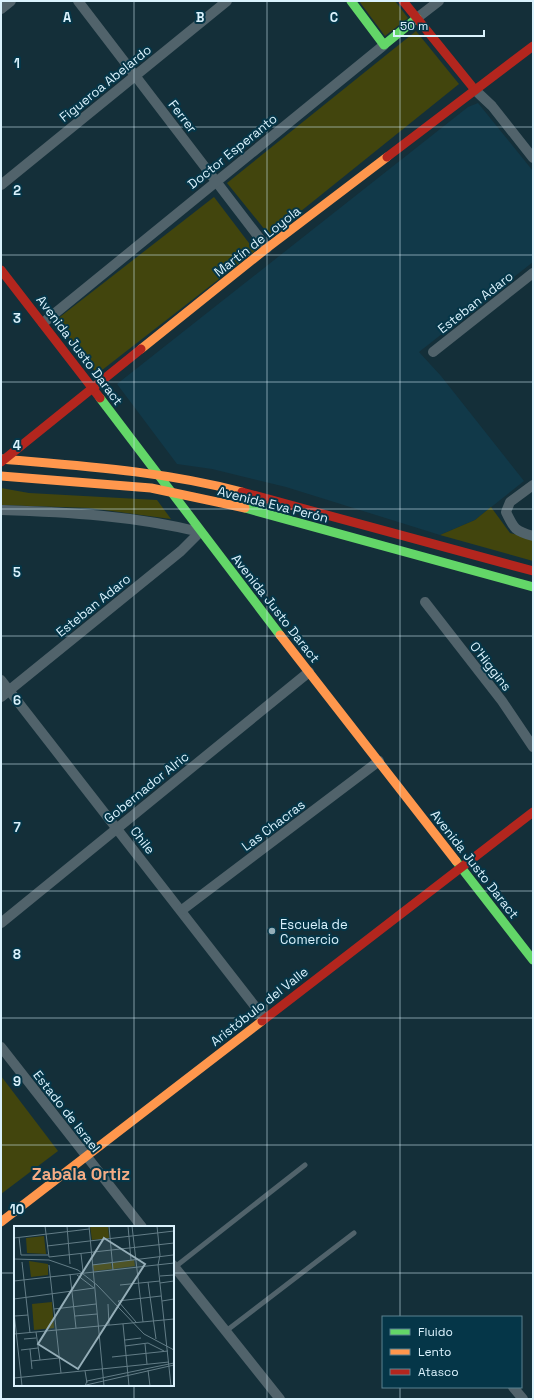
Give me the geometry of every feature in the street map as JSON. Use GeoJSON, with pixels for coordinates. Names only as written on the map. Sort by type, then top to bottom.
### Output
{"type":"FeatureCollection","features":[{"type":"Feature","properties":{"kind":"main road"},"geometry":{"type":"LineString","coordinates":[[351,1],[384,45]]}},
{"type":"Feature","properties":{"kind":"main road"},"geometry":{"type":"LineString","coordinates":[[404,1],[475,90]]}},
{"type":"Feature","properties":{"kind":"main road","name":"Doctor Esperanto"},"geometry":{"type":"LineString","coordinates":[[384,45],[417,18]]}},
{"type":"Feature","properties":{"kind":"main road","name":"Martín de Loyola"},"geometry":{"type":"LineString","coordinates":[[2,460],[267,248],[533,46]]}},
{"type":"Feature","properties":{"kind":"main road","name":"Avenida Justo Daract"},"geometry":{"type":"LineString","coordinates":[[1,270],[172,492],[200,532],[533,960]]}},
{"type":"Feature","properties":{"kind":"main road","name":"Avenida Eva Perón"},"geometry":{"type":"LineString","coordinates":[[2,460],[139,471],[246,493],[533,570]]}},
{"type":"Feature","properties":{"kind":"main road","name":"Avenida Eva Perón"},"geometry":{"type":"LineString","coordinates":[[1,476],[151,488],[172,492],[248,509],[533,587]]}},
{"type":"Feature","properties":{"kind":"main road","name":"Aristóbulo del Valle"},"geometry":{"type":"LineString","coordinates":[[1,1222],[533,812]]}},
{"type":"Feature","properties":{"kind":"street"},"geometry":{"type":"LineString","coordinates":[[1,9],[11,1]]}},
{"type":"Feature","properties":{"kind":"street","name":"Ferrer"},"geometry":{"type":"LineString","coordinates":[[78,1],[267,248]]}},
{"type":"Feature","properties":{"kind":"street","name":"Figueroa Abelardo"},"geometry":{"type":"LineString","coordinates":[[1,185],[227,1]]}},
{"type":"Feature","properties":{"kind":"street","name":"Doctor Esperanto"},"geometry":{"type":"LineString","coordinates":[[417,18],[439,1]]}},
{"type":"Feature","properties":{"kind":"street","name":"Doctor Esperanto"},"geometry":{"type":"LineString","coordinates":[[43,323],[384,45]]}},
{"type":"Feature","properties":{"kind":"street"},"geometry":{"type":"LineString","coordinates":[[475,90],[492,106],[533,158]]}},
{"type":"Feature","properties":{"kind":"street","name":"Esteban Adaro"},"geometry":{"type":"LineString","coordinates":[[433,352],[533,274]]}},
{"type":"Feature","properties":{"kind":"street"},"geometry":{"type":"LineString","coordinates":[[533,484],[510,502],[506,512],[517,532],[533,536]]}},
{"type":"Feature","properties":{"kind":"street"},"geometry":{"type":"LineString","coordinates":[[1,510],[79,513],[173,525],[200,532]]}},
{"type":"Feature","properties":{"kind":"street","name":"Esteban Adaro"},"geometry":{"type":"LineString","coordinates":[[5,694],[181,551],[200,532]]}},
{"type":"Feature","properties":{"kind":"street","name":"O'Higgins"},"geometry":{"type":"LineString","coordinates":[[425,602],[502,701],[533,747]]}},
{"type":"Feature","properties":{"kind":"street","name":"Gobernador Alric"},"geometry":{"type":"LineString","coordinates":[[1,923],[309,672]]}},
{"type":"Feature","properties":{"kind":"street","name":"Chile"},"geometry":{"type":"LineString","coordinates":[[1,680],[5,694],[117,827],[264,1018]]}},
{"type":"Feature","properties":{"kind":"street","name":"Las Chacras"},"geometry":{"type":"LineString","coordinates":[[182,910],[379,761]]}},
{"type":"Feature","properties":{"kind":"street","name":"Estado de Israel"},"geometry":{"type":"LineString","coordinates":[[1,1047],[141,1226]]}},
{"type":"Feature","properties":{"kind":"street"},"geometry":{"type":"LineString","coordinates":[[174,1266],[280,1399]]}},
{"type":"Feature","properties":{"kind":"street"},"geometry":{"type":"LineString","coordinates":[[514,1388],[523,1399]]}},
{"type":"Feature","properties":{"kind":"lane"},"geometry":{"type":"LineString","coordinates":[[174,1266],[305,1165]]}},
{"type":"Feature","properties":{"kind":"lane"},"geometry":{"type":"LineString","coordinates":[[226,1331],[354,1233]]}},
{"type":"Feature","properties":{"kind":"shaded area"},"geometry":{"type":"Polygon","coordinates":[[[359,1],[395,1],[408,18],[385,36],[359,1]]]}},
{"type":"Feature","properties":{"kind":"shaded area"},"geometry":{"type":"Polygon","coordinates":[[[416,31],[459,84],[270,236],[227,183],[416,31]]]}},
{"type":"Feature","properties":{"kind":"shaded area"},"geometry":{"type":"Polygon","coordinates":[[[478,103],[533,171],[533,262],[419,352],[441,376],[524,481],[475,520],[440,535],[286,487],[212,469],[177,464],[117,384],[468,107],[478,103]]]}},
{"type":"Feature","properties":{"kind":"shaded area"},"geometry":{"type":"Polygon","coordinates":[[[214,197],[255,251],[97,374],[56,320],[214,197]]]}},
{"type":"Feature","properties":{"kind":"shaded area"},"geometry":{"type":"Polygon","coordinates":[[[1,488],[29,493],[157,500],[171,519],[89,508],[1,505],[1,488]]]}},
{"type":"Feature","properties":{"kind":"shaded area"},"geometry":{"type":"Polygon","coordinates":[[[491,507],[510,533],[533,539],[533,561],[440,535],[475,520],[491,507]]]}},
{"type":"Feature","properties":{"kind":"shaded area"},"geometry":{"type":"Polygon","coordinates":[[[1,1076],[58,1151],[1,1194],[1,1076]]]}},
{"type":"Feature","properties":{"kind":"traffic: fast"},"geometry":{"type":"LineString","coordinates":[[351,1],[384,45],[417,18]]}},
{"type":"Feature","properties":{"kind":"traffic: fast"},"geometry":{"type":"LineString","coordinates":[[100,398],[280,635]]}},
{"type":"Feature","properties":{"kind":"traffic: fast"},"geometry":{"type":"LineString","coordinates":[[245,508],[533,587]]}},
{"type":"Feature","properties":{"kind":"traffic: fast"},"geometry":{"type":"LineString","coordinates":[[456,861],[533,960]]}},
{"type":"Feature","properties":{"kind":"traffic: slow"},"geometry":{"type":"LineString","coordinates":[[141,349],[267,248],[387,157]]}},
{"type":"Feature","properties":{"kind":"traffic: slow"},"geometry":{"type":"LineString","coordinates":[[1,459],[152,474],[242,492]]}},
{"type":"Feature","properties":{"kind":"traffic: slow"},"geometry":{"type":"LineString","coordinates":[[1,476],[151,488],[245,508]]}},
{"type":"Feature","properties":{"kind":"traffic: slow"},"geometry":{"type":"LineString","coordinates":[[280,635],[456,861]]}},
{"type":"Feature","properties":{"kind":"traffic: slow"},"geometry":{"type":"LineString","coordinates":[[1,1222],[262,1021]]}},
{"type":"Feature","properties":{"kind":"traffic: jam"},"geometry":{"type":"LineString","coordinates":[[403,1],[475,90]]}},
{"type":"Feature","properties":{"kind":"traffic: jam"},"geometry":{"type":"LineString","coordinates":[[387,157],[533,46]]}},
{"type":"Feature","properties":{"kind":"traffic: jam"},"geometry":{"type":"LineString","coordinates":[[1,270],[100,398]]}},
{"type":"Feature","properties":{"kind":"traffic: jam"},"geometry":{"type":"LineString","coordinates":[[1,462],[141,349]]}},
{"type":"Feature","properties":{"kind":"traffic: jam"},"geometry":{"type":"LineString","coordinates":[[242,492],[533,571]]}},
{"type":"Feature","properties":{"kind":"traffic: jam"},"geometry":{"type":"LineString","coordinates":[[262,1021],[533,812]]}},
{"type":"Feature","properties":{"kind":"place","name":"Escuela de Comercio"},"geometry":{"type":"Point","coordinates":[272,931]}},
{"type":"Feature","properties":{"kind":"district","name":"Zabala Ortiz"},"geometry":{"type":"Point","coordinates":[81,1174]}}]}
